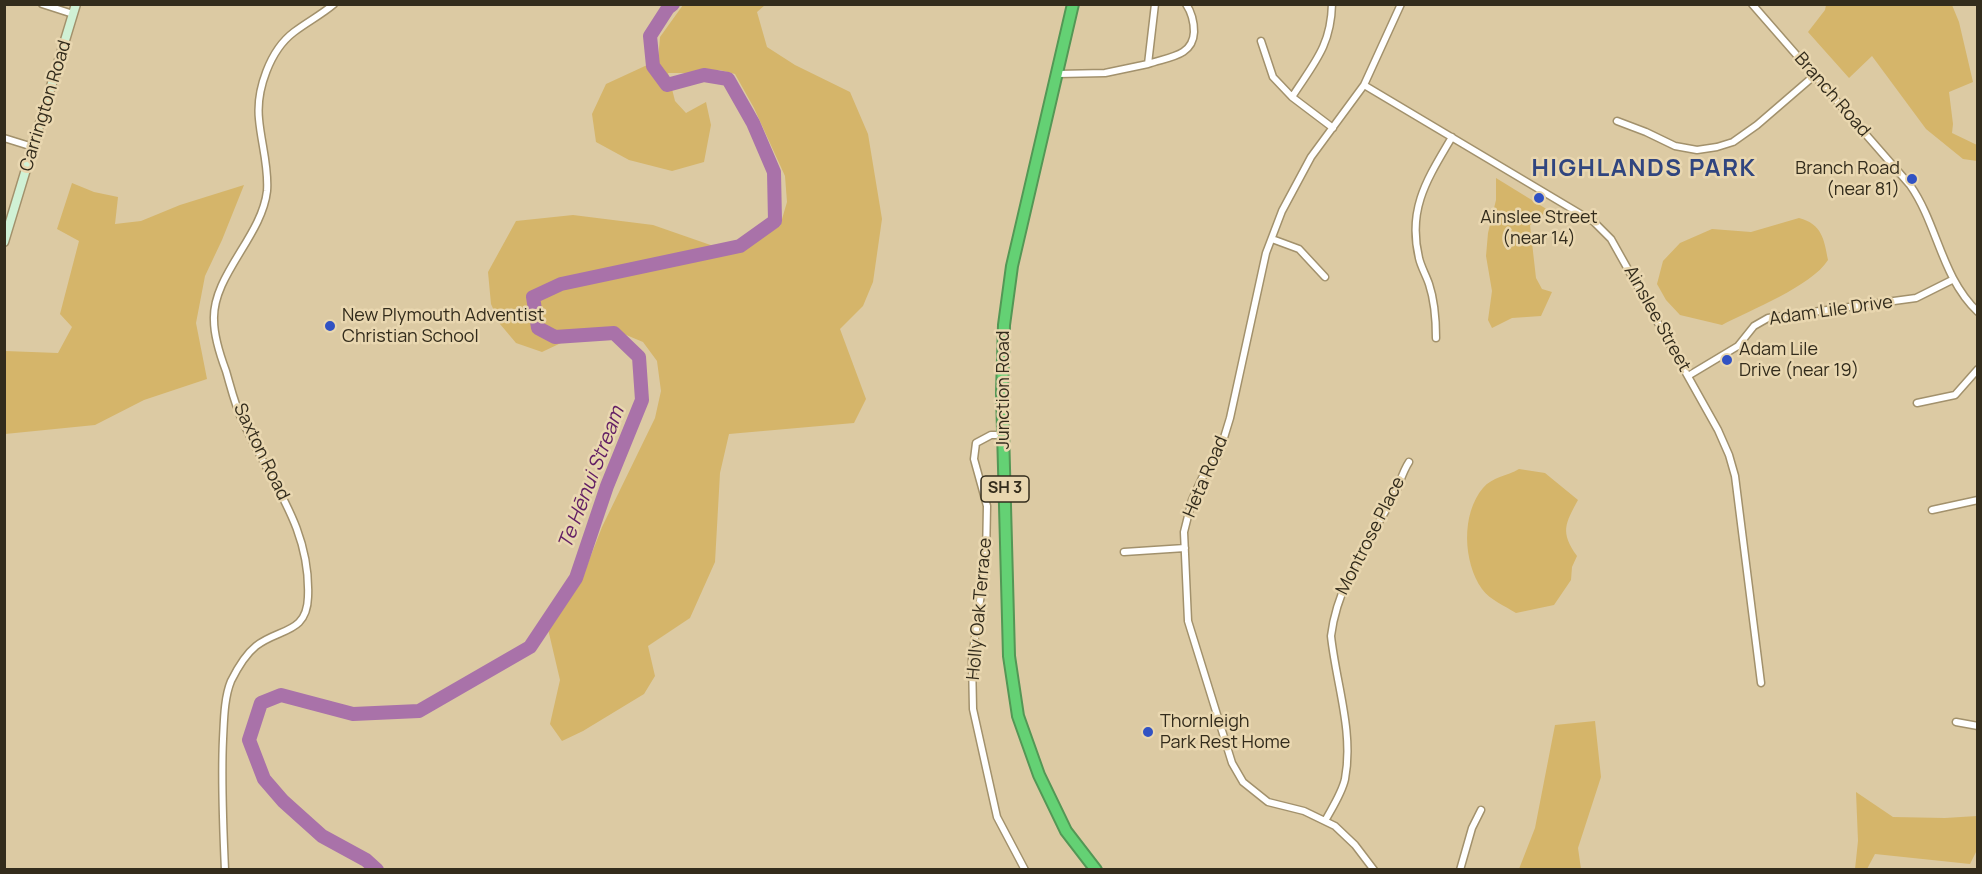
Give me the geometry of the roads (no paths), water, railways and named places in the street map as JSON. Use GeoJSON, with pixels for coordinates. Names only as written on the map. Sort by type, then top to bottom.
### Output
{"type":"FeatureCollection","features":[{"type":"Feature","properties":{"kind":"highway","name":"Junction Road"},"geometry":{"type":"LineString","coordinates":[[1073,4],[1012,266],[1004,325],[1002,393],[1009,656],[1018,716],[1039,775],[1066,831],[1096,870]]}},
{"type":"Feature","properties":{"kind":"street"},"geometry":{"type":"LineString","coordinates":[[42,4],[73,14]]}},
{"type":"Feature","properties":{"kind":"street","name":"Carrington Road"},"geometry":{"type":"LineString","coordinates":[[4,243],[76,4]]}},
{"type":"Feature","properties":{"kind":"street","name":"Saxton Road"},"geometry":{"type":"LineString","coordinates":[[225,870],[221,777],[224,717],[230,683],[244,660],[257,646],[291,630],[303,619],[308,598],[307,564],[301,538],[274,477],[242,421],[218,348],[214,320],[215,306],[220,290],[260,217],[267,192],[266,165],[258,118],[259,101],[269,68],[275,53],[288,36],[334,4]]}},
{"type":"Feature","properties":{"kind":"street"},"geometry":{"type":"LineString","coordinates":[[1148,64],[1155,4]]}},
{"type":"Feature","properties":{"kind":"street"},"geometry":{"type":"LineString","coordinates":[[1058,74],[1105,73],[1148,64],[1186,52],[1193,43],[1194,19],[1186,4]]}},
{"type":"Feature","properties":{"kind":"street"},"geometry":{"type":"LineString","coordinates":[[1292,96],[1325,46],[1331,27],[1332,4]]}},
{"type":"Feature","properties":{"kind":"street","name":"Heta Road"},"geometry":{"type":"LineString","coordinates":[[1374,870],[1355,844],[1335,826],[1304,811],[1268,802],[1243,782],[1232,763],[1188,621],[1184,532],[1192,501],[1202,478],[1219,454],[1230,418],[1266,253],[1282,211],[1301,174],[1364,85],[1401,4]]}},
{"type":"Feature","properties":{"kind":"street","name":"Branch Road"},"geometry":{"type":"LineString","coordinates":[[1752,4],[1917,195],[1952,280],[1959,292],[1977,312]]}},
{"type":"Feature","properties":{"kind":"street"},"geometry":{"type":"LineString","coordinates":[[1261,41],[1273,77],[1292,96],[1333,128]]}},
{"type":"Feature","properties":{"kind":"street"},"geometry":{"type":"LineString","coordinates":[[1617,121],[1675,146],[1697,150],[1717,147],[1733,142],[1815,75]]}},
{"type":"Feature","properties":{"kind":"street","name":"Ainslee Street"},"geometry":{"type":"LineString","coordinates":[[1364,85],[1594,222],[1616,245],[1725,442],[1732,465],[1761,682]]}},
{"type":"Feature","properties":{"kind":"street"},"geometry":{"type":"LineString","coordinates":[[1436,339],[1436,313],[1429,284],[1419,259],[1416,220],[1426,182],[1452,137]]}},
{"type":"Feature","properties":{"kind":"street"},"geometry":{"type":"LineString","coordinates":[[4,138],[33,147]]}},
{"type":"Feature","properties":{"kind":"street"},"geometry":{"type":"LineString","coordinates":[[1272,239],[1299,249],[1325,277]]}},
{"type":"Feature","properties":{"kind":"street","name":"Adam Lile Drive"},"geometry":{"type":"LineString","coordinates":[[1688,376],[1738,346],[1754,326],[1768,318],[1916,298],[1952,280]]}},
{"type":"Feature","properties":{"kind":"street"},"geometry":{"type":"LineString","coordinates":[[1917,403],[1955,395],[1977,369]]}},
{"type":"Feature","properties":{"kind":"street","name":"Holly Oak Terrace"},"geometry":{"type":"LineString","coordinates":[[1004,435],[991,435],[976,443],[974,459],[987,506],[987,516],[986,557],[972,659],[974,709],[997,817],[1025,870]]}},
{"type":"Feature","properties":{"kind":"street","name":"Montrose Place"},"geometry":{"type":"LineString","coordinates":[[1325,821],[1344,781],[1347,754],[1347,737],[1331,636],[1333,621],[1339,597],[1377,524],[1394,498],[1409,462]]}},
{"type":"Feature","properties":{"kind":"street"},"geometry":{"type":"LineString","coordinates":[[1932,510],[1977,500]]}},
{"type":"Feature","properties":{"kind":"street"},"geometry":{"type":"LineString","coordinates":[[1125,552],[1185,548]]}},
{"type":"Feature","properties":{"kind":"street"},"geometry":{"type":"LineString","coordinates":[[1956,722],[1977,726]]}},
{"type":"Feature","properties":{"kind":"street"},"geometry":{"type":"LineString","coordinates":[[1460,870],[1472,828],[1481,810]]}},
{"type":"Feature","properties":{"kind":"waterway","name":"Te Hēnui Stream"},"geometry":{"type":"LineString","coordinates":[[377,870],[366,860],[322,836],[283,801],[264,779],[249,740],[261,703],[281,695],[353,714],[419,711],[530,647],[576,578],[607,486],[642,400],[639,357],[614,333],[555,337],[538,328],[533,297],[561,284],[740,246],[775,221],[774,172],[753,123],[728,79],[704,75],[667,85],[653,66],[650,36],[673,4]]}},
{"type":"Feature","properties":{"kind":"place","name":"Branch Road (near 81)"},"geometry":{"type":"Point","coordinates":[1912,179]}},
{"type":"Feature","properties":{"kind":"place","name":"Ainslee Street (near 14)"},"geometry":{"type":"Point","coordinates":[1539,198]}},
{"type":"Feature","properties":{"kind":"place","name":"New Plymouth Adventist Christian School"},"geometry":{"type":"Point","coordinates":[330,326]}},
{"type":"Feature","properties":{"kind":"place","name":"Adam Lile Drive (near 19)"},"geometry":{"type":"Point","coordinates":[1727,360]}},
{"type":"Feature","properties":{"kind":"place","name":"Thornleigh Park Rest Home"},"geometry":{"type":"Point","coordinates":[1148,732]}},
{"type":"Feature","properties":{"kind":"district","name":"HIGHLANDS PARK"},"geometry":{"type":"Point","coordinates":[1644,169]}}]}
